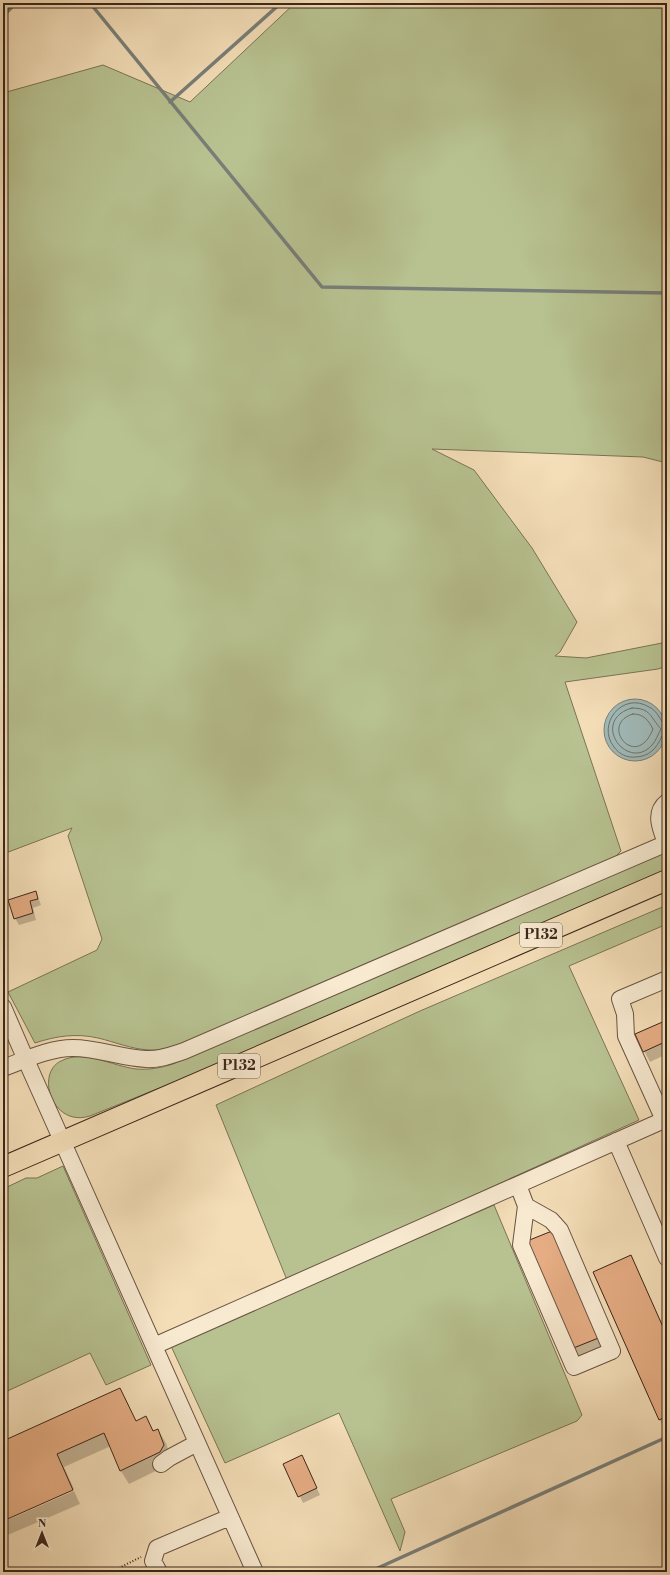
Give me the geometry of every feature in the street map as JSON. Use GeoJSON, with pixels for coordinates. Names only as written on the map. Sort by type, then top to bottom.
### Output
{"type":"FeatureCollection","features":[{"type":"Feature","properties":{"kind":"main road","name":"P132"},"geometry":{"type":"LineString","coordinates":[[3,1168],[667,880]]}},
{"type":"Feature","properties":{"kind":"street"},"geometry":{"type":"LineString","coordinates":[[3,1068],[53,1050],[72,1048],[91,1049],[147,1060],[163,1058],[184,1051],[667,843],[660,826],[659,814],[667,802]]}},
{"type":"Feature","properties":{"kind":"street"},"geometry":{"type":"LineString","coordinates":[[154,1346],[666,1120],[626,1036],[625,1014],[620,999],[667,979]]}},
{"type":"Feature","properties":{"kind":"street"},"geometry":{"type":"LineString","coordinates":[[3,1007],[255,1572]]}},
{"type":"Feature","properties":{"kind":"street"},"geometry":{"type":"LineString","coordinates":[[616,1141],[667,1258]]}},
{"type":"Feature","properties":{"kind":"street"},"geometry":{"type":"LineString","coordinates":[[518,1185],[526,1206],[521,1245],[574,1367],[612,1351],[560,1230],[551,1220],[526,1206]]}},
{"type":"Feature","properties":{"kind":"street"},"geometry":{"type":"LineString","coordinates":[[161,1464],[197,1443]]}},
{"type":"Feature","properties":{"kind":"street"},"geometry":{"type":"LineString","coordinates":[[159,1572],[152,1561],[157,1548],[230,1517]]}},
{"type":"Feature","properties":{"kind":"path"},"geometry":{"type":"LineString","coordinates":[[111,1572],[157,1548]]}},
{"type":"Feature","properties":{"kind":"green space"},"geometry":{"type":"Polygon","coordinates":[[[295,3],[667,3],[667,463],[643,457],[432,449],[474,470],[532,548],[577,622],[560,652],[555,656],[586,658],[667,642],[667,666],[658,669],[565,682],[621,851],[615,857],[191,1041],[160,1050],[136,1048],[90,1036],[58,1037],[35,1043],[8,992],[97,950],[102,939],[68,836],[72,828],[3,854],[3,93],[103,65],[190,102],[295,3]]]}},
{"type":"Feature","properties":{"kind":"green space"},"geometry":{"type":"Polygon","coordinates":[[[667,852],[667,869],[214,1066],[90,1116],[77,1118],[66,1114],[57,1107],[52,1098],[49,1087],[49,1076],[53,1067],[61,1061],[70,1058],[89,1057],[136,1069],[164,1067],[173,1064],[359,982],[667,852]]]}},
{"type":"Feature","properties":{"kind":"green space"},"geometry":{"type":"Polygon","coordinates":[[[667,905],[667,924],[569,966],[639,1120],[287,1280],[216,1105],[420,1011],[667,905]]]}},
{"type":"Feature","properties":{"kind":"green space"},"geometry":{"type":"Polygon","coordinates":[[[63,1166],[151,1365],[106,1385],[90,1353],[3,1393],[3,1189],[26,1178],[37,1178],[63,1166]]]}},
{"type":"Feature","properties":{"kind":"green space"},"geometry":{"type":"Polygon","coordinates":[[[494,1205],[582,1415],[577,1421],[391,1499],[405,1532],[400,1551],[339,1413],[225,1463],[171,1346],[494,1205]]]}},
{"type":"Feature","properties":{"kind":"water"},"geometry":{"type":"Polygon","coordinates":[[[629,699],[641,699],[657,708],[664,718],[666,730],[664,742],[657,752],[641,761],[629,761],[618,756],[609,747],[604,736],[604,724],[609,713],[618,704],[629,699]]]}},
{"type":"Feature","properties":{"kind":"building"},"geometry":{"type":"Polygon","coordinates":[[[36,891],[38,899],[30,901],[33,913],[14,919],[8,900],[36,891]]]}},
{"type":"Feature","properties":{"kind":"building"},"geometry":{"type":"Polygon","coordinates":[[[667,1020],[667,1041],[643,1052],[635,1034],[667,1020]]]}},
{"type":"Feature","properties":{"kind":"building"},"geometry":{"type":"Polygon","coordinates":[[[557,1229],[601,1337],[571,1349],[527,1241],[557,1229]]]}},
{"type":"Feature","properties":{"kind":"building"},"geometry":{"type":"Polygon","coordinates":[[[631,1255],[667,1336],[667,1416],[659,1420],[593,1272],[631,1255]]]}},
{"type":"Feature","properties":{"kind":"building"},"geometry":{"type":"Polygon","coordinates":[[[120,1388],[136,1421],[146,1416],[153,1431],[158,1429],[164,1445],[160,1452],[120,1471],[104,1433],[57,1454],[73,1490],[3,1521],[3,1441],[120,1388]]]}},
{"type":"Feature","properties":{"kind":"building"},"geometry":{"type":"Polygon","coordinates":[[[302,1455],[317,1488],[298,1497],[283,1464],[302,1455]]]}},
{"type":"Feature","properties":{"kind":"waterway"},"geometry":{"type":"LineString","coordinates":[[3,16],[16,3]]}},
{"type":"Feature","properties":{"kind":"waterway"},"geometry":{"type":"LineString","coordinates":[[90,3],[322,287],[667,293]]}},
{"type":"Feature","properties":{"kind":"waterway"},"geometry":{"type":"LineString","coordinates":[[170,102],[281,3]]}},
{"type":"Feature","properties":{"kind":"waterway"},"geometry":{"type":"LineString","coordinates":[[369,1572],[667,1437]]}}]}
